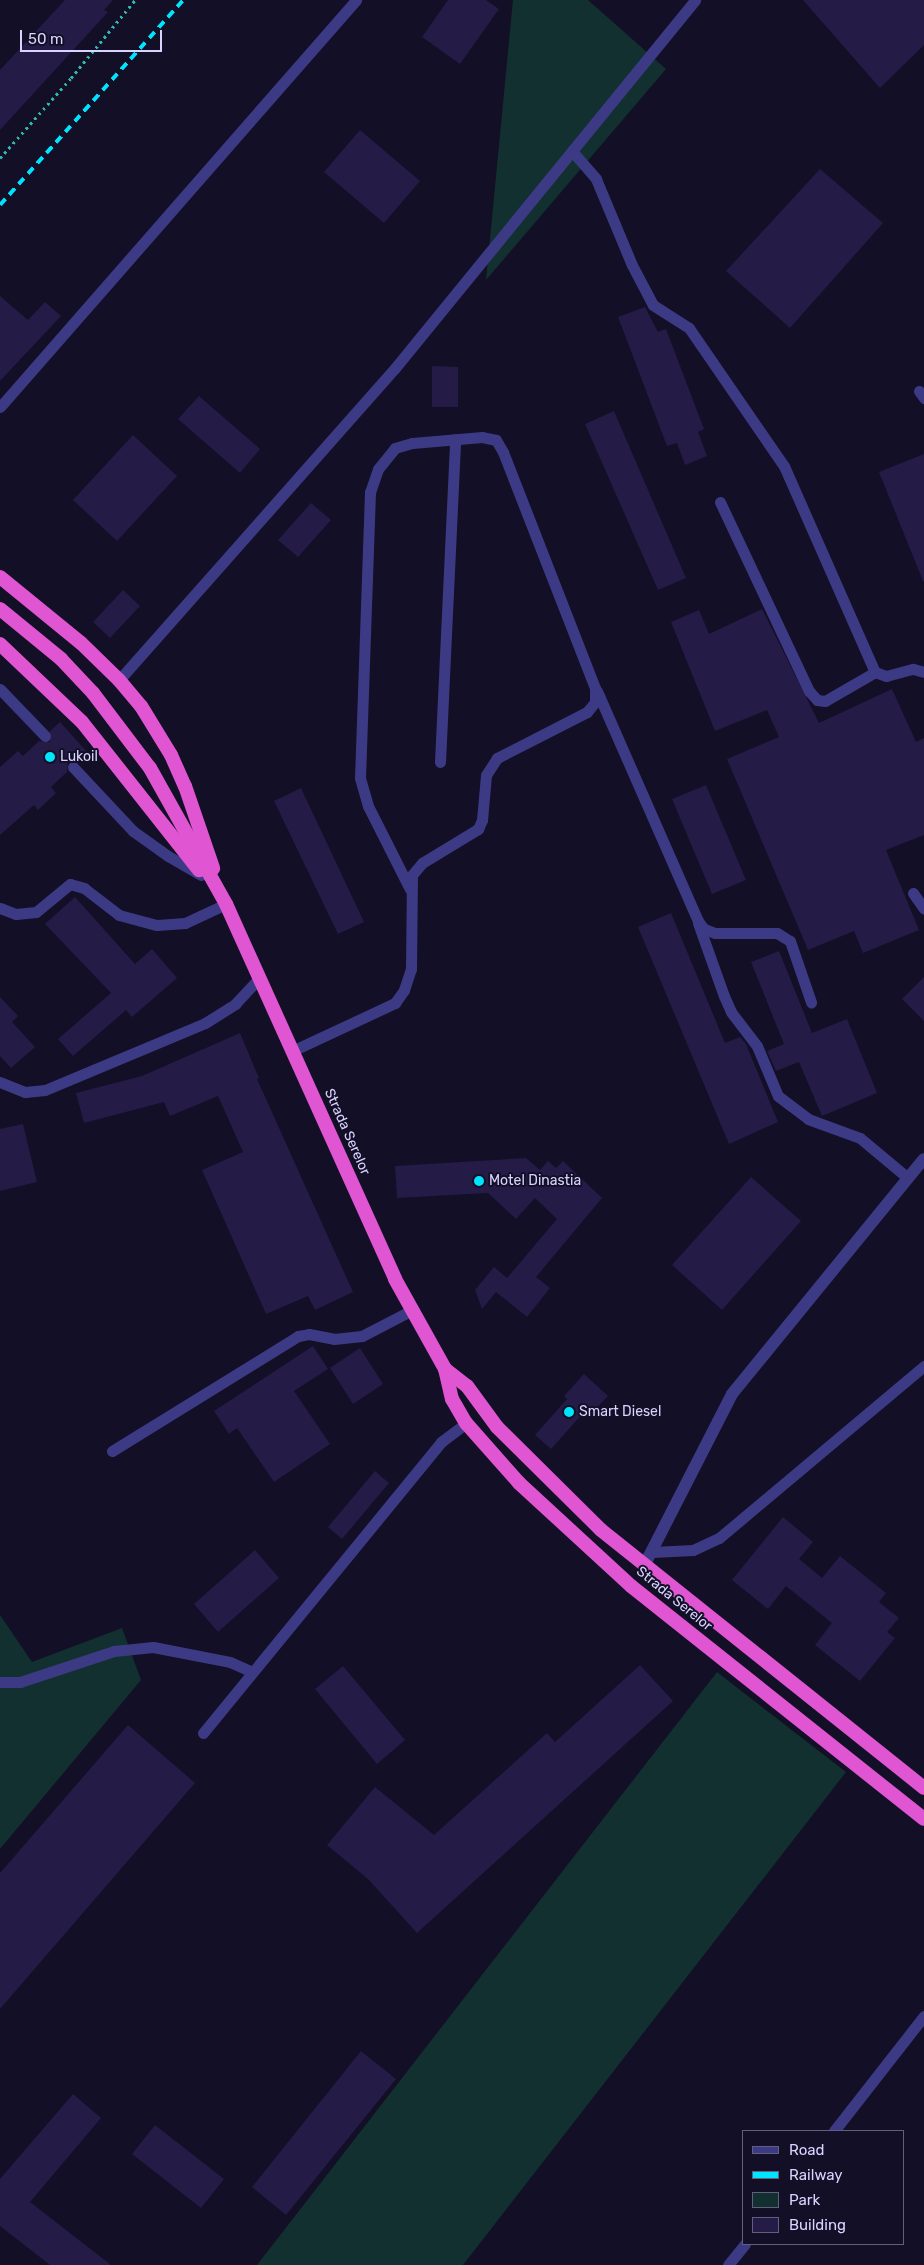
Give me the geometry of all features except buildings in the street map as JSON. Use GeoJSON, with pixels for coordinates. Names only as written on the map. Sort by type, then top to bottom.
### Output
{"type":"FeatureCollection","features":[{"type":"Feature","properties":{"kind":"highway"},"geometry":{"type":"LineString","coordinates":[[0,577],[25,594],[119,680],[141,706],[171,755],[226,904]]}},
{"type":"Feature","properties":{"kind":"highway"},"geometry":{"type":"LineString","coordinates":[[0,609],[61,659],[120,726],[150,768],[226,904]]}},
{"type":"Feature","properties":{"kind":"highway"},"geometry":{"type":"LineString","coordinates":[[0,644],[82,722],[226,904]]}},
{"type":"Feature","properties":{"kind":"highway","name":"Strada Serelor"},"geometry":{"type":"LineString","coordinates":[[226,904],[410,1311],[445,1369],[452,1399],[466,1423],[519,1483],[631,1586],[924,1819]]}},
{"type":"Feature","properties":{"kind":"highway","name":"Strada Serelor"},"geometry":{"type":"LineString","coordinates":[[445,1369],[467,1386],[496,1427],[561,1494],[644,1566],[924,1788]]}},
{"type":"Feature","properties":{"kind":"street"},"geometry":{"type":"LineString","coordinates":[[644,1566],[732,1394],[924,1158]]}},
{"type":"Feature","properties":{"kind":"lane"},"geometry":{"type":"LineString","coordinates":[[0,407],[356,0]]}},
{"type":"Feature","properties":{"kind":"lane"},"geometry":{"type":"LineString","coordinates":[[119,680],[394,368],[695,0]]}},
{"type":"Feature","properties":{"kind":"lane"},"geometry":{"type":"LineString","coordinates":[[572,151],[596,179],[632,266],[653,305],[689,328],[784,466],[876,672],[886,676],[913,669],[924,672]]}},
{"type":"Feature","properties":{"kind":"lane"},"geometry":{"type":"LineString","coordinates":[[410,889],[368,806],[360,778],[370,492],[378,469],[395,448],[482,437],[496,440],[595,688],[698,921],[728,1004],[757,1046],[778,1096],[808,1119],[860,1138],[908,1178]]}},
{"type":"Feature","properties":{"kind":"lane"},"geometry":{"type":"LineString","coordinates":[[440,762],[455,439]]}},
{"type":"Feature","properties":{"kind":"lane"},"geometry":{"type":"LineString","coordinates":[[720,502],[809,691],[817,700],[824,701],[876,672]]}},
{"type":"Feature","properties":{"kind":"lane"},"geometry":{"type":"LineString","coordinates":[[292,1051],[395,1003],[404,990],[411,969],[413,940],[410,889],[412,875],[422,863],[478,829],[482,820],[486,775],[490,766],[497,758],[586,712],[595,702],[595,688]]}},
{"type":"Feature","properties":{"kind":"lane"},"geometry":{"type":"LineString","coordinates":[[0,689],[45,736]]}},
{"type":"Feature","properties":{"kind":"lane"},"geometry":{"type":"LineString","coordinates":[[73,767],[133,830],[168,856],[204,876]]}},
{"type":"Feature","properties":{"kind":"lane"},"geometry":{"type":"LineString","coordinates":[[0,908],[16,914],[36,912],[70,884],[84,888],[119,915],[157,926],[185,923],[226,904]]}},
{"type":"Feature","properties":{"kind":"lane"},"geometry":{"type":"LineString","coordinates":[[913,893],[924,909]]}},
{"type":"Feature","properties":{"kind":"lane"},"geometry":{"type":"LineString","coordinates":[[698,921],[704,929],[715,933],[777,933],[790,941],[811,1002]]}},
{"type":"Feature","properties":{"kind":"lane"},"geometry":{"type":"LineString","coordinates":[[0,1082],[25,1092],[44,1090],[205,1023],[236,1004],[259,978]]}},
{"type":"Feature","properties":{"kind":"lane"},"geometry":{"type":"LineString","coordinates":[[112,1451],[298,1336],[309,1334],[334,1339],[362,1336],[410,1311]]}},
{"type":"Feature","properties":{"kind":"lane"},"geometry":{"type":"LineString","coordinates":[[652,1552],[693,1550],[719,1538],[924,1366]]}},
{"type":"Feature","properties":{"kind":"lane"},"geometry":{"type":"LineString","coordinates":[[203,1734],[441,1442],[466,1423]]}},
{"type":"Feature","properties":{"kind":"lane"},"geometry":{"type":"LineString","coordinates":[[0,1682],[20,1682],[114,1651],[153,1647],[230,1662],[252,1672]]}},
{"type":"Feature","properties":{"kind":"lane"},"geometry":{"type":"LineString","coordinates":[[835,2130],[924,2016]]}},
{"type":"Feature","properties":{"kind":"lane"},"geometry":{"type":"LineString","coordinates":[[728,2265],[744,2245]]}},
{"type":"Feature","properties":{"kind":"path"},"geometry":{"type":"LineString","coordinates":[[0,158],[72,78],[135,0]]}},
{"type":"Feature","properties":{"kind":"green space"},"geometry":{"type":"Polygon","coordinates":[[[513,0],[588,0],[666,69],[486,280],[513,0]]]}},
{"type":"Feature","properties":{"kind":"green space"},"geometry":{"type":"Polygon","coordinates":[[[0,1615],[32,1662],[122,1628],[141,1680],[0,1849],[0,1615]]]}},
{"type":"Feature","properties":{"kind":"green space"},"geometry":{"type":"Polygon","coordinates":[[[717,1672],[846,1772],[463,2265],[257,2265],[717,1672]]]}},
{"type":"Feature","properties":{"kind":"railway"},"geometry":{"type":"LineString","coordinates":[[0,205],[183,0]]}},
{"type":"Feature","properties":{"kind":"place","name":"Lukoil"},"geometry":{"type":"Point","coordinates":[50,757]}},
{"type":"Feature","properties":{"kind":"place","name":"Motel Dinastia"},"geometry":{"type":"Point","coordinates":[479,1181]}},
{"type":"Feature","properties":{"kind":"place","name":"Smart Diesel"},"geometry":{"type":"Point","coordinates":[569,1412]}}]}
